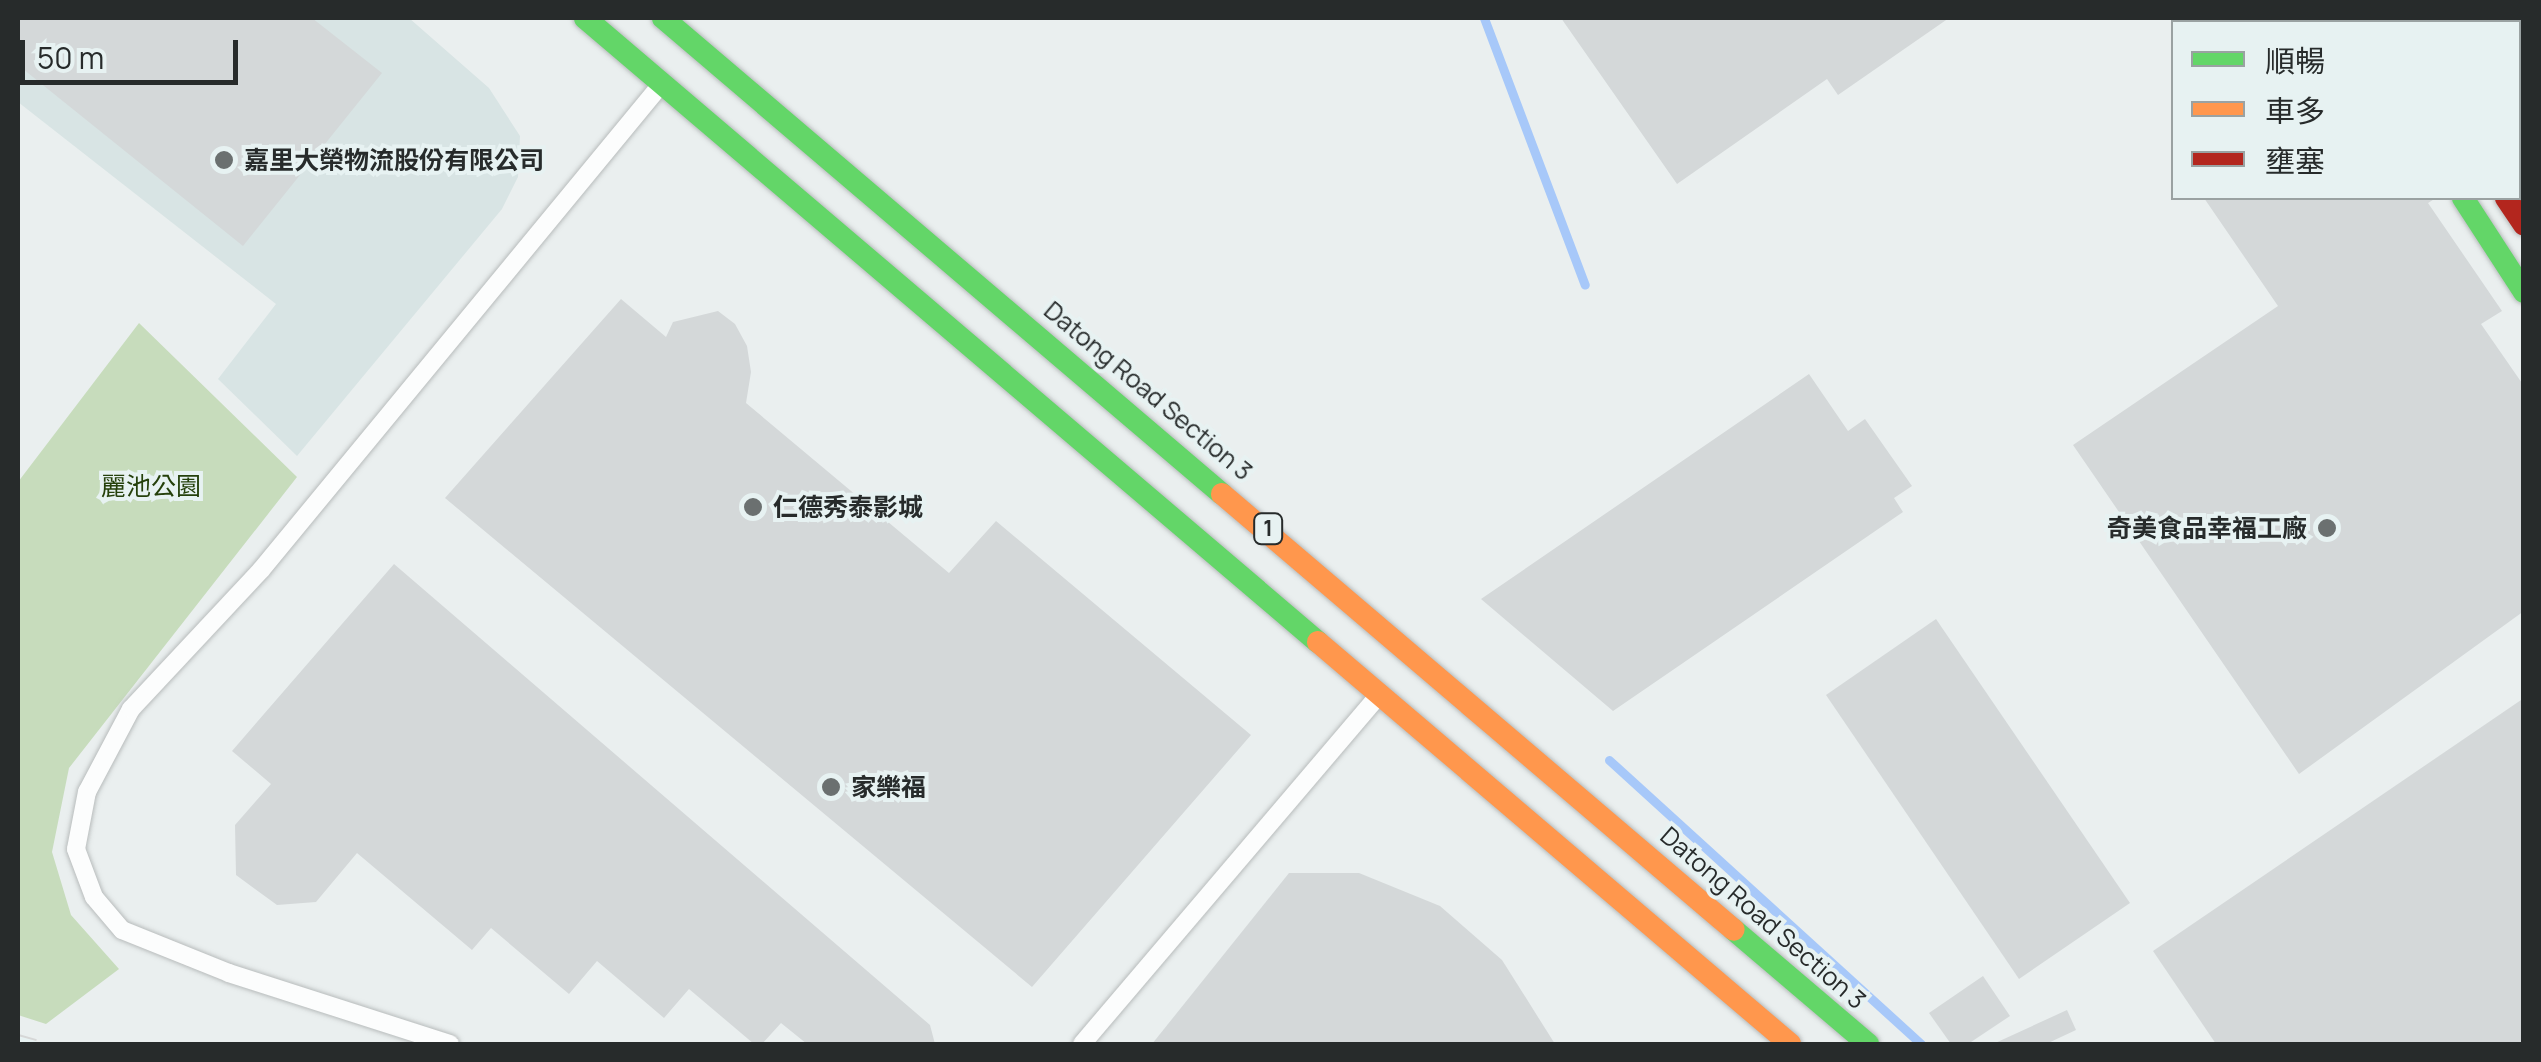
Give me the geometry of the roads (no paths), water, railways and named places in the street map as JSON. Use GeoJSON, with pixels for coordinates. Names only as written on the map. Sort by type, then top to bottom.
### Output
{"type":"FeatureCollection","features":[{"type":"Feature","properties":{"kind":"main road","name":"Datong Road Section 3"},"geometry":{"type":"LineString","coordinates":[[585,18],[679,64],[1782,1016],[1790,1044]]}},
{"type":"Feature","properties":{"kind":"main road","name":"Datong Road Section 3"},"geometry":{"type":"LineString","coordinates":[[662,18],[679,64],[1378,695],[1782,1016],[1868,1044]]}},
{"type":"Feature","properties":{"kind":"main road"},"geometry":{"type":"LineString","coordinates":[[2463,200],[2524,292]]}},
{"type":"Feature","properties":{"kind":"main road"},"geometry":{"type":"LineString","coordinates":[[2507,200],[2524,225]]}},
{"type":"Feature","properties":{"kind":"lane"},"geometry":{"type":"LineString","coordinates":[[450,1044],[122,930],[94,897],[76,849],[86,792],[131,709],[261,570],[679,64]]}},
{"type":"Feature","properties":{"kind":"lane"},"geometry":{"type":"LineString","coordinates":[[1082,1044],[1378,695]]}},
{"type":"Feature","properties":{"kind":"waterway"},"geometry":{"type":"LineString","coordinates":[[1484,18],[1585,285]]}},
{"type":"Feature","properties":{"kind":"waterway"},"geometry":{"type":"LineString","coordinates":[[1609,760],[1921,1044]]}},
{"type":"Feature","properties":{"kind":"railway"},"geometry":{"type":"LineString","coordinates":[[18,1039],[35,1044]]}},
{"type":"Feature","properties":{"kind":"place","name":"嘉里大榮物流股份有限公司"},"geometry":{"type":"Point","coordinates":[224,160]}},
{"type":"Feature","properties":{"kind":"place","name":"仁德秀泰影城"},"geometry":{"type":"Point","coordinates":[753,507]}},
{"type":"Feature","properties":{"kind":"place","name":"奇美食品幸福工廠"},"geometry":{"type":"Point","coordinates":[2327,528]}},
{"type":"Feature","properties":{"kind":"place","name":"家樂福"},"geometry":{"type":"Point","coordinates":[831,787]}},
{"type":"Feature","properties":{"kind":"park label","name":"麗池公園"},"geometry":{"type":"Point","coordinates":[151,486]}}]}
